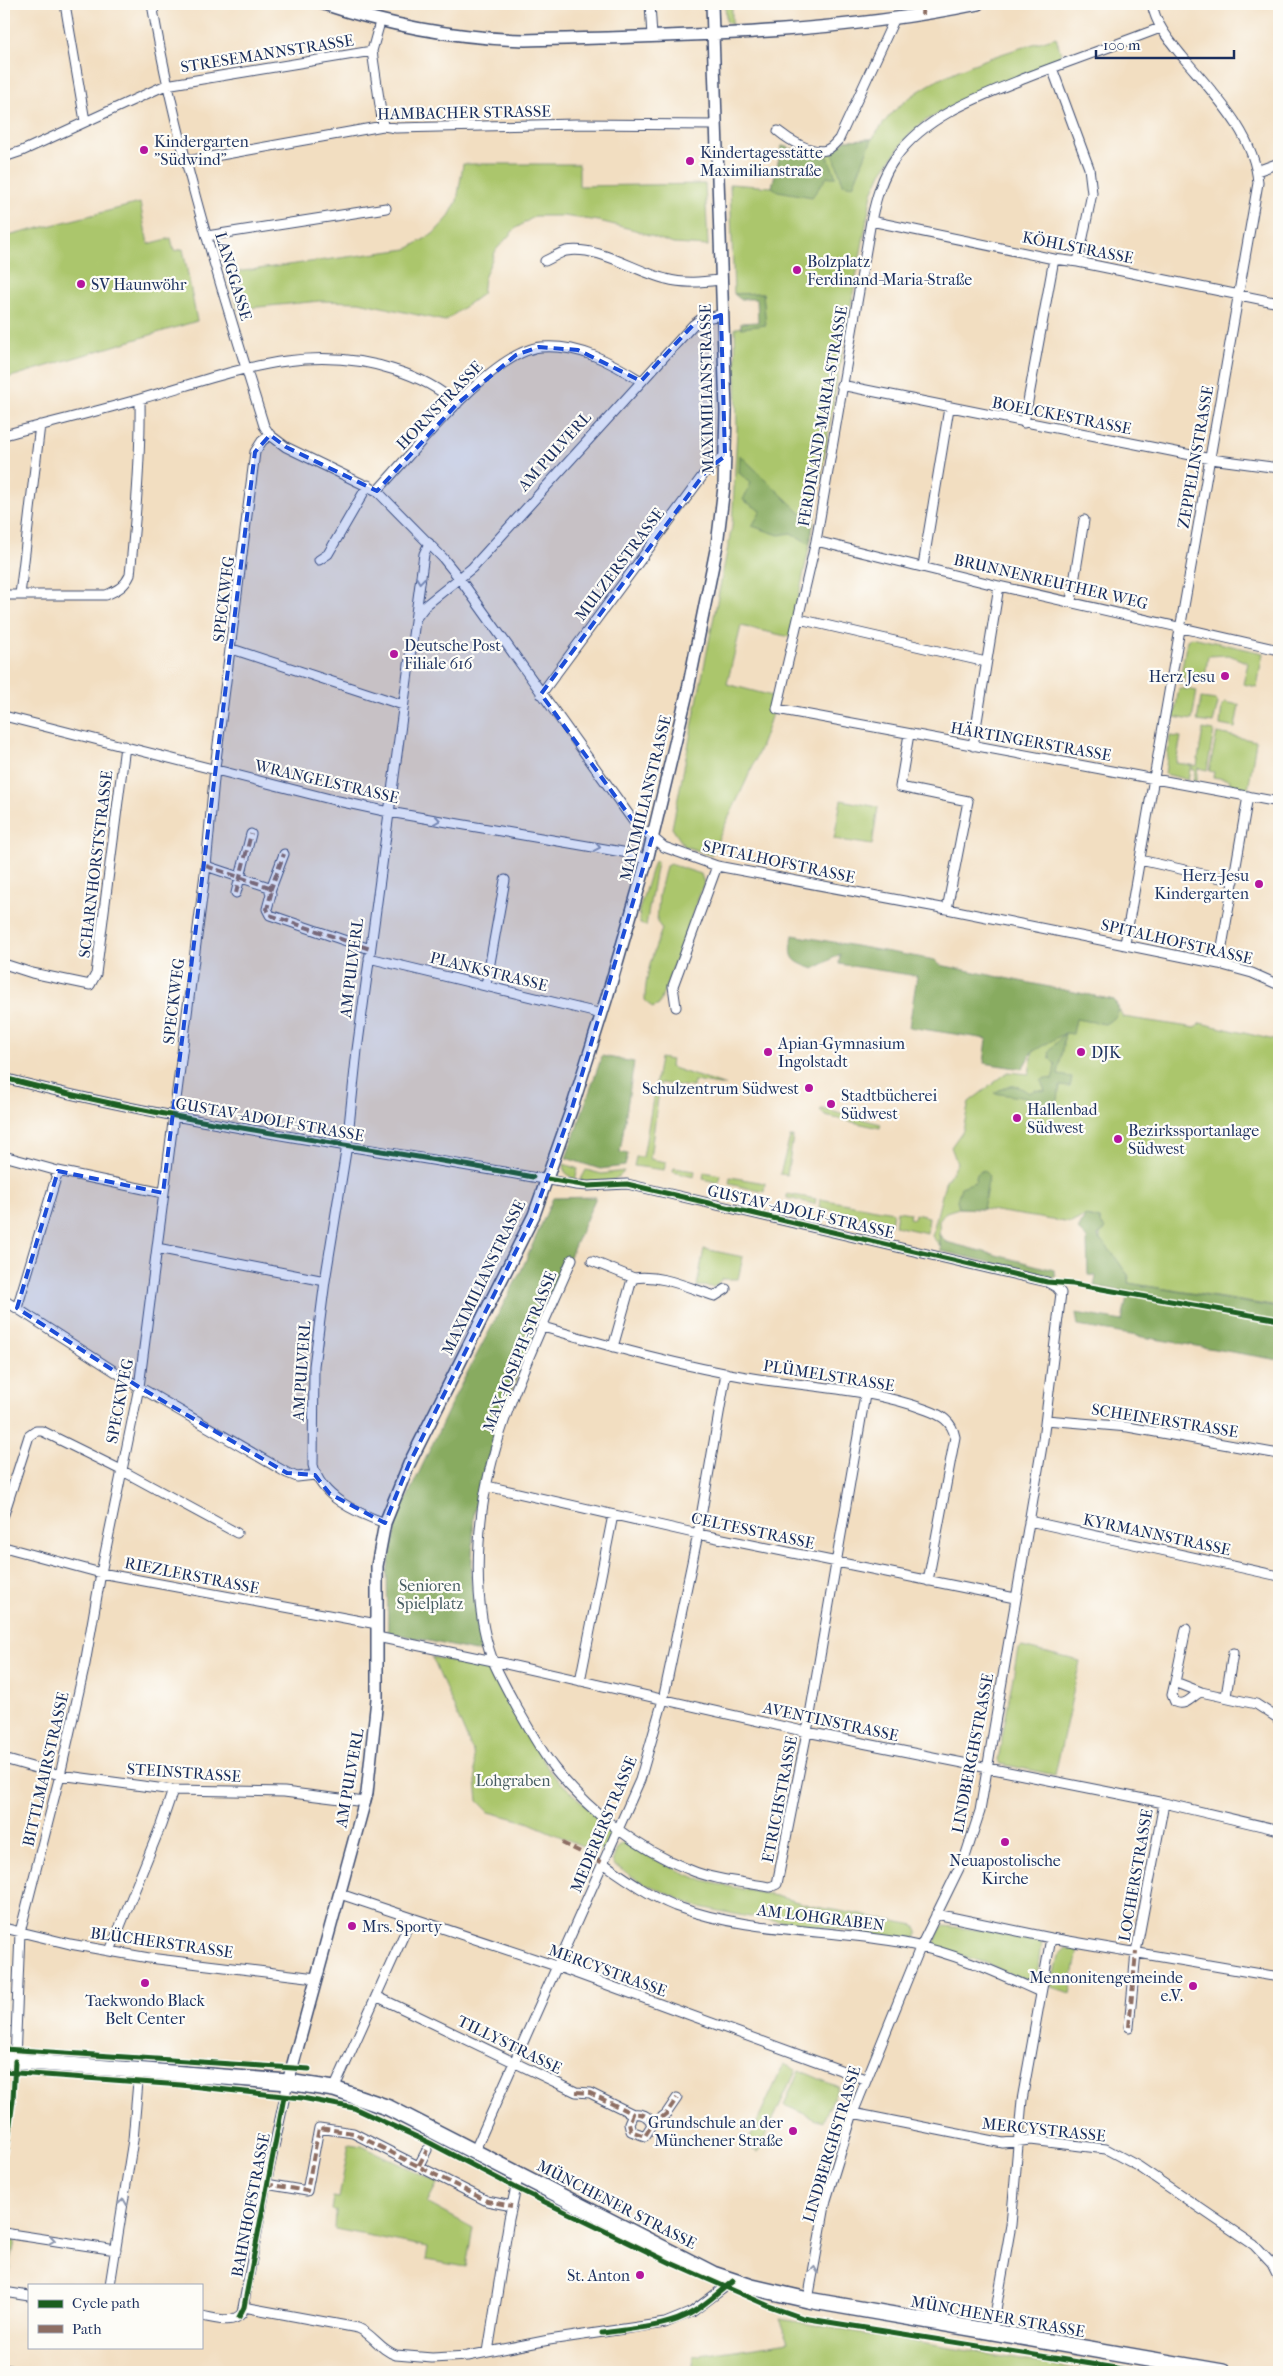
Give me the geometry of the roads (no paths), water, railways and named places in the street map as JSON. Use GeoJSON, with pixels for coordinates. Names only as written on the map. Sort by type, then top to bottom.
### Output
{"type":"FeatureCollection","features":[{"type":"Feature","properties":{"kind":"main road","name":"MÜNCHENER STRASSE"},"geometry":{"type":"LineString","coordinates":[[10,2060],[288,2082],[334,2089],[390,2108],[713,2274],[767,2292],[1223,2372]]}},
{"type":"Feature","properties":{"kind":"street"},"geometry":{"type":"LineString","coordinates":[[65,4],[85,122]]}},
{"type":"Feature","properties":{"kind":"street","name":"LANGGASSE"},"geometry":{"type":"LineString","coordinates":[[152,4],[166,85],[207,236],[264,426],[270,435]]}},
{"type":"Feature","properties":{"kind":"street"},"geometry":{"type":"LineString","coordinates":[[324,4],[380,22],[447,34],[490,39],[526,40],[774,31],[894,20],[923,10],[978,4]]}},
{"type":"Feature","properties":{"kind":"street"},"geometry":{"type":"LineString","coordinates":[[650,4],[652,36]]}},
{"type":"Feature","properties":{"kind":"street","name":"MAXIMILIANSTRASSE"},"geometry":{"type":"LineString","coordinates":[[385,1523],[412,1458],[517,1251],[547,1179],[602,1014],[647,861],[688,689],[717,545],[725,456],[726,411],[721,315],[712,4]]}},
{"type":"Feature","properties":{"kind":"street","name":"ZEPPELINSTRASSE"},"geometry":{"type":"LineString","coordinates":[[1125,944],[1256,199],[1257,171],[1242,133],[1213,93],[1160,28],[1152,4]]}},
{"type":"Feature","properties":{"kind":"street"},"geometry":{"type":"LineString","coordinates":[[778,131],[799,144],[814,149],[823,150],[832,147],[839,139],[894,20]]}},
{"type":"Feature","properties":{"kind":"street"},"geometry":{"type":"LineString","coordinates":[[380,22],[372,51],[384,126]]}},
{"type":"Feature","properties":{"kind":"street","name":"FERDINAND-MARIA-STRASSE"},"geometry":{"type":"LineString","coordinates":[[777,709],[816,541],[841,385],[871,221],[877,195],[896,157],[928,124],[979,97],[1160,28]]}},
{"type":"Feature","properties":{"kind":"street","name":"STRESEMANNSTRASSE"},"geometry":{"type":"LineString","coordinates":[[4,157],[22,151],[166,85],[372,51]]}},
{"type":"Feature","properties":{"kind":"street"},"geometry":{"type":"LineString","coordinates":[[1052,68],[1090,176],[1092,192],[1078,262]]}},
{"type":"Feature","properties":{"kind":"street","name":"HAMBACHER STRASSE"},"geometry":{"type":"LineString","coordinates":[[187,161],[384,126],[396,128],[576,124],[715,125]]}},
{"type":"Feature","properties":{"kind":"street"},"geometry":{"type":"LineString","coordinates":[[1257,171],[1279,162]]}},
{"type":"Feature","properties":{"kind":"street"},"geometry":{"type":"LineString","coordinates":[[207,236],[386,208]]}},
{"type":"Feature","properties":{"kind":"street","name":"KÖHLSTRASSE"},"geometry":{"type":"LineString","coordinates":[[871,221],[1279,303]]}},
{"type":"Feature","properties":{"kind":"street"},"geometry":{"type":"LineString","coordinates":[[545,261],[566,251],[587,252],[615,259],[665,279],[694,282],[720,280]]}},
{"type":"Feature","properties":{"kind":"street"},"geometry":{"type":"LineString","coordinates":[[1024,423],[1054,259]]}},
{"type":"Feature","properties":{"kind":"street","name":"AM PULVERL"},"geometry":{"type":"LineString","coordinates":[[416,618],[426,605],[460,579],[693,325],[701,319],[721,315]]}},
{"type":"Feature","properties":{"kind":"street","name":"HORNSTRASSE"},"geometry":{"type":"LineString","coordinates":[[377,491],[457,404],[497,367],[516,355],[539,347],[559,346],[587,353],[618,366],[641,381]]}},
{"type":"Feature","properties":{"kind":"street"},"geometry":{"type":"LineString","coordinates":[[4,435],[140,399],[246,368],[281,360],[318,357],[369,361],[410,374],[444,393],[457,404]]}},
{"type":"Feature","properties":{"kind":"street","name":"BOELCKESTRASSE"},"geometry":{"type":"LineString","coordinates":[[841,385],[1211,459],[1279,468]]}},
{"type":"Feature","properties":{"kind":"street"},"geometry":{"type":"LineString","coordinates":[[4,595],[106,594],[118,590],[126,582],[130,575],[138,496],[141,454],[140,399]]}},
{"type":"Feature","properties":{"kind":"street"},"geometry":{"type":"LineString","coordinates":[[923,566],[949,408]]}},
{"type":"Feature","properties":{"kind":"street"},"geometry":{"type":"LineString","coordinates":[[20,595],[40,425]]}},
{"type":"Feature","properties":{"kind":"street"},"geometry":{"type":"LineString","coordinates":[[270,435],[286,447],[377,491]]}},
{"type":"Feature","properties":{"kind":"street","name":"SPECKWEG"},"geometry":{"type":"LineString","coordinates":[[101,1573],[139,1387],[157,1248],[162,1193],[206,866],[215,768],[232,649],[255,452],[262,441],[270,435]]}},
{"type":"Feature","properties":{"kind":"street","name":"MULZERSTRASSE"},"geometry":{"type":"LineString","coordinates":[[541,694],[707,470],[725,456]]}},
{"type":"Feature","properties":{"kind":"street"},"geometry":{"type":"LineString","coordinates":[[319,560],[328,554],[368,485]]}},
{"type":"Feature","properties":{"kind":"street","name":"SPITALHOFSTRASSE"},"geometry":{"type":"LineString","coordinates":[[377,491],[429,543],[460,579],[634,822],[671,851],[717,866],[947,909],[1219,964],[1252,973],[1279,986]]}},
{"type":"Feature","properties":{"kind":"street"},"geometry":{"type":"LineString","coordinates":[[1071,601],[1084,520]]}},
{"type":"Feature","properties":{"kind":"street","name":"BRUNNENREUTHER WEG"},"geometry":{"type":"LineString","coordinates":[[816,541],[999,586],[1279,650]]}},
{"type":"Feature","properties":{"kind":"street","name":"AM PULVERL"},"geometry":{"type":"LineString","coordinates":[[315,1475],[313,1447],[314,1366],[325,1281],[347,1145],[370,953],[424,554],[429,543]]}},
{"type":"Feature","properties":{"kind":"street"},"geometry":{"type":"LineString","coordinates":[[973,746],[999,586]]}},
{"type":"Feature","properties":{"kind":"street"},"geometry":{"type":"LineString","coordinates":[[799,619],[986,662]]}},
{"type":"Feature","properties":{"kind":"street"},"geometry":{"type":"LineString","coordinates":[[232,649],[403,705]]}},
{"type":"Feature","properties":{"kind":"street","name":"HÄRTINGERSTRASSE"},"geometry":{"type":"LineString","coordinates":[[777,709],[1279,802]]}},
{"type":"Feature","properties":{"kind":"street","name":"WRANGELSTRASSE"},"geometry":{"type":"LineString","coordinates":[[4,716],[215,768],[268,784],[389,812],[634,854],[647,861]]}},
{"type":"Feature","properties":{"kind":"street"},"geometry":{"type":"LineString","coordinates":[[909,734],[900,787],[968,801],[947,909]]}},
{"type":"Feature","properties":{"kind":"street","name":"SCHARNHORSTSTRASSE"},"geometry":{"type":"LineString","coordinates":[[4,964],[32,973],[90,985],[96,974],[125,746]]}},
{"type":"Feature","properties":{"kind":"street"},"geometry":{"type":"LineString","coordinates":[[1219,964],[1248,796]]}},
{"type":"Feature","properties":{"kind":"street"},"geometry":{"type":"LineString","coordinates":[[236,893],[251,834]]}},
{"type":"Feature","properties":{"kind":"street"},"geometry":{"type":"LineString","coordinates":[[270,891],[284,854]]}},
{"type":"Feature","properties":{"kind":"street"},"geometry":{"type":"LineString","coordinates":[[1140,860],[1234,881]]}},
{"type":"Feature","properties":{"kind":"street"},"geometry":{"type":"LineString","coordinates":[[206,866],[269,887],[270,891]]}},
{"type":"Feature","properties":{"kind":"street"},"geometry":{"type":"LineString","coordinates":[[676,1006],[673,986],[717,866]]}},
{"type":"Feature","properties":{"kind":"street"},"geometry":{"type":"LineString","coordinates":[[486,985],[506,880]]}},
{"type":"Feature","properties":{"kind":"street","name":"PLANKSTRASSE"},"geometry":{"type":"LineString","coordinates":[[270,891],[267,909],[270,915],[370,953],[602,1014]]}},
{"type":"Feature","properties":{"kind":"street","name":"GUSTAV-ADOLF-STRASSE"},"geometry":{"type":"LineString","coordinates":[[4,1078],[55,1092],[173,1115],[347,1145],[588,1186],[627,1184],[1047,1282]]}},
{"type":"Feature","properties":{"kind":"street"},"geometry":{"type":"LineString","coordinates":[[4,1156],[162,1193]]}},
{"type":"Feature","properties":{"kind":"street"},"geometry":{"type":"LineString","coordinates":[[17,1308],[58,1170]]}},
{"type":"Feature","properties":{"kind":"street"},"geometry":{"type":"LineString","coordinates":[[157,1248],[325,1281]]}},
{"type":"Feature","properties":{"kind":"street","name":"MAX-JOSEPH-STRASSE"},"geometry":{"type":"LineString","coordinates":[[493,1661],[485,1625],[479,1572],[480,1536],[487,1486],[511,1404],[572,1259]]}},
{"type":"Feature","properties":{"kind":"street"},"geometry":{"type":"LineString","coordinates":[[592,1261],[634,1278],[653,1278],[715,1296],[726,1289]]}},
{"type":"Feature","properties":{"kind":"street"},"geometry":{"type":"LineString","coordinates":[[612,1347],[634,1278]]}},
{"type":"Feature","properties":{"kind":"street","name":"LINDBERGHSTRASSE"},"geometry":{"type":"LineString","coordinates":[[808,2300],[826,2200],[853,2113],[865,2079],[920,1948],[970,1844],[980,1811],[1046,1420],[1061,1293],[1056,1286],[1047,1282]]}},
{"type":"Feature","properties":{"kind":"street"},"geometry":{"type":"LineString","coordinates":[[4,1300],[139,1387],[287,1473],[297,1477],[315,1475],[330,1494],[352,1508],[385,1523]]}},
{"type":"Feature","properties":{"kind":"street","name":"PLÜMELSTRASSE"},"geometry":{"type":"LineString","coordinates":[[543,1327],[649,1358],[726,1373],[893,1399],[926,1409],[944,1418],[953,1429],[954,1445],[928,1581]]}},
{"type":"Feature","properties":{"kind":"street","name":"MEDERERSTRASSE"},"geometry":{"type":"LineString","coordinates":[[475,2150],[513,2061],[640,1780],[663,1700],[698,1534],[726,1373]]}},
{"type":"Feature","properties":{"kind":"street","name":"ETRICHSTRASSE"},"geometry":{"type":"LineString","coordinates":[[777,1884],[807,1732],[865,1395]]}},
{"type":"Feature","properties":{"kind":"street","name":"SCHEINERSTRASSE"},"geometry":{"type":"LineString","coordinates":[[1046,1420],[1128,1428],[1279,1454]]}},
{"type":"Feature","properties":{"kind":"street"},"geometry":{"type":"LineString","coordinates":[[4,1514],[29,1436],[36,1431],[42,1431],[121,1470],[237,1533]]}},
{"type":"Feature","properties":{"kind":"street","name":"CELTESSTRASSE"},"geometry":{"type":"LineString","coordinates":[[487,1486],[612,1516],[1015,1598]]}},
{"type":"Feature","properties":{"kind":"street"},"geometry":{"type":"LineString","coordinates":[[580,1681],[612,1516]]}},
{"type":"Feature","properties":{"kind":"street","name":"KYRMANNSTRASSE"},"geometry":{"type":"LineString","coordinates":[[1029,1521],[1279,1576]]}},
{"type":"Feature","properties":{"kind":"street","name":"AM PULVERL"},"geometry":{"type":"LineString","coordinates":[[288,2082],[365,1802],[376,1709],[377,1566],[385,1523]]}},
{"type":"Feature","properties":{"kind":"street","name":"RIEZLERSTRASSE"},"geometry":{"type":"LineString","coordinates":[[4,1547],[101,1573],[377,1624]]}},
{"type":"Feature","properties":{"kind":"street","name":"BITTLMAIRSTRASSE"},"geometry":{"type":"LineString","coordinates":[[10,2060],[20,1932],[60,1775],[85,1664],[101,1573]]}},
{"type":"Feature","properties":{"kind":"street"},"geometry":{"type":"LineString","coordinates":[[1186,1629],[1172,1695],[1175,1702],[1179,1704],[1186,1703],[1201,1692]]}},
{"type":"Feature","properties":{"kind":"street","name":"AVENTINSTRASSE"},"geometry":{"type":"LineString","coordinates":[[377,1637],[493,1661],[807,1732],[1164,1803],[1279,1830]]}},
{"type":"Feature","properties":{"kind":"street"},"geometry":{"type":"LineString","coordinates":[[1226,1696],[1234,1653]]}},
{"type":"Feature","properties":{"kind":"street","name":"AM LOHGRABEN"},"geometry":{"type":"LineString","coordinates":[[493,1661],[532,1733],[555,1769],[618,1830],[689,1870],[710,1876],[770,1887],[777,1884]]}},
{"type":"Feature","properties":{"kind":"street"},"geometry":{"type":"LineString","coordinates":[[1175,1682],[1201,1692],[1256,1704],[1279,1719]]}},
{"type":"Feature","properties":{"kind":"street","name":"STEINSTRASSE"},"geometry":{"type":"LineString","coordinates":[[4,1759],[60,1775],[174,1790],[284,1792],[365,1802]]}},
{"type":"Feature","properties":{"kind":"street"},"geometry":{"type":"LineString","coordinates":[[110,1951],[174,1790]]}},
{"type":"Feature","properties":{"kind":"street","name":"LOCHERSTRASSE"},"geometry":{"type":"LineString","coordinates":[[1136,1952],[1164,1803]]}},
{"type":"Feature","properties":{"kind":"street","name":"AM LOHGRABEN"},"geometry":{"type":"LineString","coordinates":[[603,1864],[674,1906],[741,1922],[905,1943],[952,1955],[994,1970],[1040,1992]]}},
{"type":"Feature","properties":{"kind":"street","name":"MERCYSTRASSE"},"geometry":{"type":"LineString","coordinates":[[340,1894],[556,1966],[865,2079]]}},
{"type":"Feature","properties":{"kind":"street"},"geometry":{"type":"LineString","coordinates":[[936,1914],[1051,1938],[1279,1977]]}},
{"type":"Feature","properties":{"kind":"street"},"geometry":{"type":"LineString","coordinates":[[334,2089],[411,1919]]}},
{"type":"Feature","properties":{"kind":"street","name":"BLÜCHERSTRASSE"},"geometry":{"type":"LineString","coordinates":[[4,1928],[149,1958],[316,1978]]}},
{"type":"Feature","properties":{"kind":"street"},"geometry":{"type":"LineString","coordinates":[[992,2332],[1011,2225],[1021,2106],[1051,1938]]}},
{"type":"Feature","properties":{"kind":"street"},"geometry":{"type":"LineString","coordinates":[[1128,2027],[1136,1952]]}},
{"type":"Feature","properties":{"kind":"street","name":"TILLYSTRASSE"},"geometry":{"type":"LineString","coordinates":[[376,1996],[576,2092],[590,2093],[633,2114],[641,2114],[646,2117],[652,2126]]}},
{"type":"Feature","properties":{"kind":"street"},"geometry":{"type":"LineString","coordinates":[[110,2284],[133,2140],[139,2070]]}},
{"type":"Feature","properties":{"kind":"street","name":"BAHNHOFSTRASSE"},"geometry":{"type":"LineString","coordinates":[[202,2316],[227,2320],[239,2317],[244,2307],[266,2184],[288,2082]]}},
{"type":"Feature","properties":{"kind":"street"},"geometry":{"type":"LineString","coordinates":[[633,2114],[628,2123],[631,2132],[645,2136],[652,2126],[666,2114],[677,2098]]}},
{"type":"Feature","properties":{"kind":"street","name":"MERCYSTRASSE"},"geometry":{"type":"LineString","coordinates":[[853,2113],[1002,2143],[1032,2140],[1106,2148],[1117,2153],[1254,2246],[1272,2264],[1279,2278]]}},
{"type":"Feature","properties":{"kind":"street"},"geometry":{"type":"LineString","coordinates":[[266,2184],[307,2190],[319,2128],[354,2133],[487,2201],[512,2206]]}},
{"type":"Feature","properties":{"kind":"street"},"geometry":{"type":"LineString","coordinates":[[419,2165],[426,2150]]}},
{"type":"Feature","properties":{"kind":"street"},"geometry":{"type":"LineString","coordinates":[[488,2352],[519,2173]]}},
{"type":"Feature","properties":{"kind":"street"},"geometry":{"type":"LineString","coordinates":[[4,2233],[116,2250]]}},
{"type":"Feature","properties":{"kind":"street"},"geometry":{"type":"LineString","coordinates":[[244,2307],[358,2328],[364,2330],[389,2352],[396,2355],[449,2358],[664,2323],[692,2312],[733,2281]]}},
{"type":"Feature","properties":{"kind":"street"},"geometry":{"type":"LineString","coordinates":[[4,2292],[28,2296]]}},
{"type":"Feature","properties":{"kind":"railway"},"geometry":{"type":"LineString","coordinates":[[4,2366],[40,2372]]}},
{"type":"Feature","properties":{"kind":"place","name":"Kindergarten \"Südwind\""},"geometry":{"type":"Point","coordinates":[144,150]}},
{"type":"Feature","properties":{"kind":"place","name":"Kindertagesstätte Maximilianstraße"},"geometry":{"type":"Point","coordinates":[690,161]}},
{"type":"Feature","properties":{"kind":"place","name":"Bolzplatz Ferdinand-Maria-Straße"},"geometry":{"type":"Point","coordinates":[797,270]}},
{"type":"Feature","properties":{"kind":"place","name":"SV Haunwöhr"},"geometry":{"type":"Point","coordinates":[81,284]}},
{"type":"Feature","properties":{"kind":"place","name":"Deutsche Post Filiale 616"},"geometry":{"type":"Point","coordinates":[394,654]}},
{"type":"Feature","properties":{"kind":"place","name":"Herz Jesu"},"geometry":{"type":"Point","coordinates":[1225,676]}},
{"type":"Feature","properties":{"kind":"place","name":"Herz-Jesu Kindergarten"},"geometry":{"type":"Point","coordinates":[1259,884]}},
{"type":"Feature","properties":{"kind":"place","name":"Apian-Gymnasium Ingolstadt"},"geometry":{"type":"Point","coordinates":[768,1052]}},
{"type":"Feature","properties":{"kind":"place","name":"DJK"},"geometry":{"type":"Point","coordinates":[1081,1052]}},
{"type":"Feature","properties":{"kind":"place","name":"Schulzentrum Südwest"},"geometry":{"type":"Point","coordinates":[809,1088]}},
{"type":"Feature","properties":{"kind":"place","name":"Stadtbücherei Südwest"},"geometry":{"type":"Point","coordinates":[831,1104]}},
{"type":"Feature","properties":{"kind":"place","name":"Hallenbad Südwest"},"geometry":{"type":"Point","coordinates":[1017,1118]}},
{"type":"Feature","properties":{"kind":"place","name":"Bezirkssportanlage Südwest"},"geometry":{"type":"Point","coordinates":[1118,1139]}},
{"type":"Feature","properties":{"kind":"place","name":"Neuapostolische Kirche"},"geometry":{"type":"Point","coordinates":[1005,1842]}},
{"type":"Feature","properties":{"kind":"place","name":"Mrs. Sporty"},"geometry":{"type":"Point","coordinates":[352,1926]}},
{"type":"Feature","properties":{"kind":"place","name":"Taekwondo Black Belt Center"},"geometry":{"type":"Point","coordinates":[145,1983]}},
{"type":"Feature","properties":{"kind":"place","name":"Mennonitengemeinde e.V."},"geometry":{"type":"Point","coordinates":[1193,1986]}},
{"type":"Feature","properties":{"kind":"place","name":"Grundschule an der Münchener Straße"},"geometry":{"type":"Point","coordinates":[793,2131]}},
{"type":"Feature","properties":{"kind":"place","name":"St. Anton"},"geometry":{"type":"Point","coordinates":[640,2275]}},
{"type":"Feature","properties":{"kind":"park label","name":"Senioren Spielplatz"},"geometry":{"type":"Point","coordinates":[430,1594]}},
{"type":"Feature","properties":{"kind":"park label","name":"Lohgraben"},"geometry":{"type":"Point","coordinates":[513,1780]}}]}
